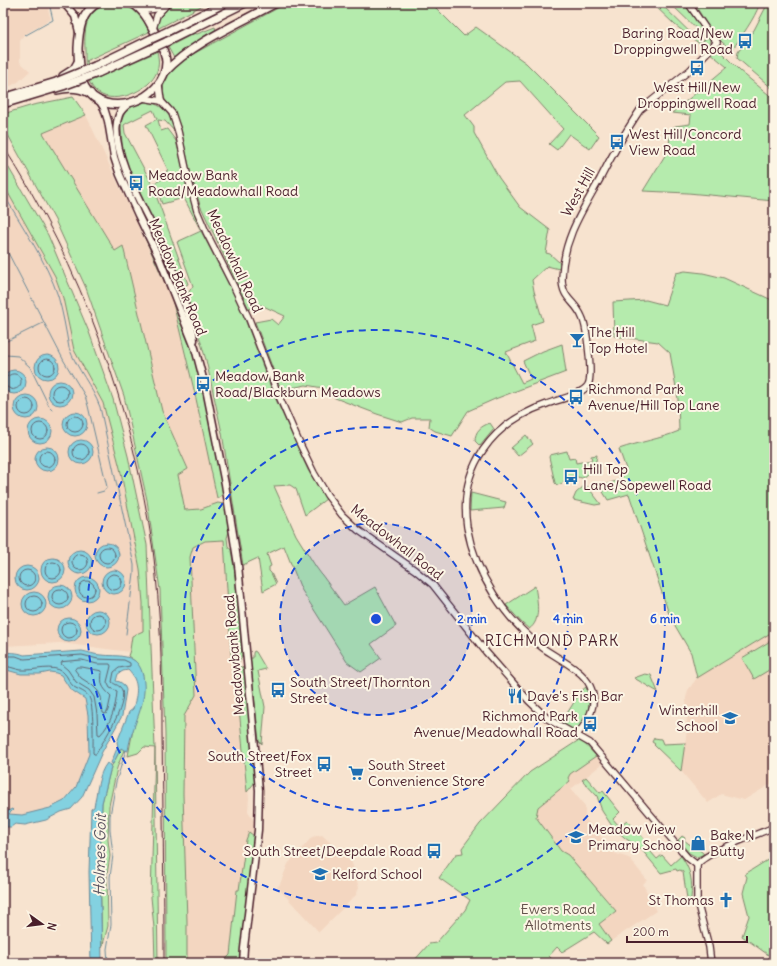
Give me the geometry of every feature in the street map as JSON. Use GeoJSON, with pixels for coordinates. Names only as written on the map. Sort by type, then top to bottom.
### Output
{"type":"FeatureCollection","features":[{"type":"Feature","properties":{"kind":"highway"},"geometry":{"type":"LineString","coordinates":[[90,93],[84,82],[78,62],[80,33],[87,11],[97,3]]}},
{"type":"Feature","properties":{"kind":"highway"},"geometry":{"type":"LineString","coordinates":[[3,105],[70,88],[90,93],[99,100],[108,104],[116,105],[143,98],[154,90],[159,85],[165,72],[166,62],[163,48],[143,12],[139,7],[132,3]]}},
{"type":"Feature","properties":{"kind":"highway"},"geometry":{"type":"LineString","coordinates":[[3,97],[56,82],[95,66],[225,3]]}},
{"type":"Feature","properties":{"kind":"highway"},"geometry":{"type":"LineString","coordinates":[[3,105],[98,73],[166,42],[245,3]]}},
{"type":"Feature","properties":{"kind":"highway"},"geometry":{"type":"LineString","coordinates":[[165,72],[181,56],[276,3]]}},
{"type":"Feature","properties":{"kind":"highway"},"geometry":{"type":"LineString","coordinates":[[3,97],[56,80],[70,73],[78,62]]}},
{"type":"Feature","properties":{"kind":"main road"},"geometry":{"type":"LineString","coordinates":[[64,3],[75,16],[80,33]]}},
{"type":"Feature","properties":{"kind":"main road"},"geometry":{"type":"LineString","coordinates":[[78,3],[97,3]]}},
{"type":"Feature","properties":{"kind":"main road","name":"Meadow Bank Road"},"geometry":{"type":"LineString","coordinates":[[99,100],[106,115],[114,157],[120,175],[160,260],[195,348]]}},
{"type":"Feature","properties":{"kind":"main road","name":"Meadow Bank Road"},"geometry":{"type":"LineString","coordinates":[[131,102],[122,109],[118,116],[116,126],[122,161],[145,212],[166,251],[176,276],[193,332],[195,348]]}},
{"type":"Feature","properties":{"kind":"main road"},"geometry":{"type":"LineString","coordinates":[[138,215],[145,212]]}},
{"type":"Feature","properties":{"kind":"main road","name":"Meadowbank Road"},"geometry":{"type":"LineString","coordinates":[[195,348],[207,394],[225,484],[237,560],[259,790],[258,834],[243,963]]}},
{"type":"Feature","properties":{"kind":"street"},"geometry":{"type":"LineString","coordinates":[[153,29],[157,15],[168,3]]}},
{"type":"Feature","properties":{"kind":"street","name":"West Hill"},"geometry":{"type":"LineString","coordinates":[[577,735],[590,716],[593,708],[593,696],[590,684],[582,675],[529,636],[513,619],[501,603],[486,579],[476,558],[470,539],[465,510],[466,490],[473,468],[481,452],[495,434],[511,421],[527,411],[578,393],[585,389],[589,383],[591,376],[584,322],[581,314],[564,293],[562,284],[563,267],[572,228],[636,116],[650,102],[690,70],[717,42],[688,3]]}},
{"type":"Feature","properties":{"kind":"street"},"geometry":{"type":"LineString","coordinates":[[139,7],[147,10],[163,8]]}},
{"type":"Feature","properties":{"kind":"street"},"geometry":{"type":"LineString","coordinates":[[143,98],[161,101],[159,85]]}},
{"type":"Feature","properties":{"kind":"street","name":"Meadowhall Road"},"geometry":{"type":"LineString","coordinates":[[161,101],[172,113],[175,120],[192,194],[206,232],[249,320],[278,394],[301,446],[327,495],[342,515],[358,530],[415,570],[433,585],[486,652],[536,710],[548,719],[590,743],[654,820],[697,866]]}},
{"type":"Feature","properties":{"kind":"street"},"geometry":{"type":"LineString","coordinates":[[711,963],[709,947],[697,901],[697,866],[701,861],[722,849],[774,827]]}},
{"type":"Feature","properties":{"kind":"shaded area"},"geometry":{"type":"Polygon","coordinates":[[[3,3],[47,3],[51,19],[24,35],[20,41],[20,62],[30,71],[18,82],[3,90],[3,3]]]}},
{"type":"Feature","properties":{"kind":"shaded area"},"geometry":{"type":"Polygon","coordinates":[[[86,115],[172,299],[208,453],[218,503],[214,505],[201,509],[185,510],[178,475],[188,469],[162,411],[123,246],[115,252],[43,133],[86,115]]]}},
{"type":"Feature","properties":{"kind":"shaded area"},"geometry":{"type":"Polygon","coordinates":[[[3,184],[55,276],[63,298],[74,350],[103,402],[114,441],[140,569],[143,603],[143,631],[130,652],[60,643],[3,646],[3,184]]]}},
{"type":"Feature","properties":{"kind":"shaded area"},"geometry":{"type":"Polygon","coordinates":[[[218,539],[224,540],[231,655],[235,662],[245,782],[247,782],[249,798],[248,811],[254,821],[253,835],[249,833],[239,890],[237,890],[230,955],[223,963],[187,963],[183,796],[184,716],[196,695],[190,557],[193,547],[205,541],[218,539]]]}},
{"type":"Feature","properties":{"kind":"shaded area","name":"Winterhill School"},"geometry":{"type":"Polygon","coordinates":[[[774,631],[774,782],[744,800],[721,794],[708,803],[681,771],[687,730],[686,698],[688,690],[697,678],[774,631]]]}},
{"type":"Feature","properties":{"kind":"shaded area"},"geometry":{"type":"Polygon","coordinates":[[[9,671],[21,674],[40,674],[50,672],[61,675],[70,689],[85,699],[88,715],[89,754],[76,787],[64,801],[38,812],[22,815],[3,813],[3,698],[9,671]]]}},
{"type":"Feature","properties":{"kind":"shaded area","name":"Meadow View Primary School"},"geometry":{"type":"Polygon","coordinates":[[[596,756],[602,764],[571,789],[585,806],[585,818],[614,853],[629,858],[647,880],[643,884],[656,911],[611,941],[599,924],[616,911],[568,855],[561,851],[536,817],[538,807],[570,781],[568,778],[570,774],[596,756]]]}},
{"type":"Feature","properties":{"kind":"shaded area","name":"Kelford School"},"geometry":{"type":"Polygon","coordinates":[[[322,835],[352,863],[359,888],[356,895],[319,932],[277,887],[280,884],[288,864],[312,837],[322,835]]]}},
{"type":"Feature","properties":{"kind":"green space"},"geometry":{"type":"Polygon","coordinates":[[[115,3],[132,9],[144,21],[149,32],[86,61],[99,77],[152,54],[151,36],[158,55],[158,67],[153,79],[142,89],[126,96],[110,97],[102,95],[95,90],[88,79],[85,63],[85,33],[86,25],[92,12],[105,4],[115,3]]]}},
{"type":"Feature","properties":{"kind":"green space"},"geometry":{"type":"Polygon","coordinates":[[[176,3],[207,3],[157,29],[163,13],[176,3]]]}},
{"type":"Feature","properties":{"kind":"green space"},"geometry":{"type":"Polygon","coordinates":[[[287,3],[436,3],[434,6],[464,36],[476,27],[526,63],[599,136],[590,149],[569,134],[557,150],[549,144],[563,129],[520,81],[505,82],[465,115],[474,127],[474,133],[499,178],[520,207],[550,230],[546,253],[550,254],[560,263],[559,269],[547,266],[532,280],[543,321],[531,325],[535,341],[506,352],[522,383],[531,379],[523,361],[562,344],[566,372],[468,411],[452,436],[435,431],[429,427],[430,418],[412,418],[402,422],[335,398],[323,388],[306,385],[281,390],[255,322],[271,319],[278,325],[285,316],[261,305],[249,309],[200,205],[190,171],[181,129],[173,109],[165,100],[163,93],[164,80],[171,70],[182,60],[287,3]]]}},
{"type":"Feature","properties":{"kind":"green space"},"geometry":{"type":"Polygon","coordinates":[[[652,3],[660,3],[701,43],[706,38],[670,3],[686,3],[690,12],[710,39],[710,45],[705,48],[675,25],[652,3]]]}},
{"type":"Feature","properties":{"kind":"green space"},"geometry":{"type":"Polygon","coordinates":[[[694,3],[760,3],[751,21],[732,50],[715,35],[694,3]]]}},
{"type":"Feature","properties":{"kind":"green space"},"geometry":{"type":"Polygon","coordinates":[[[768,3],[774,5],[774,90],[737,58],[738,52],[754,30],[768,3]]]}},
{"type":"Feature","properties":{"kind":"green space"},"geometry":{"type":"Polygon","coordinates":[[[215,27],[216,31],[174,58],[168,47],[195,33],[197,34],[215,27]]]}},
{"type":"Feature","properties":{"kind":"green space"},"geometry":{"type":"Polygon","coordinates":[[[718,49],[740,71],[774,99],[774,201],[688,193],[643,191],[669,149],[670,130],[675,126],[690,124],[691,115],[672,113],[727,67],[709,52],[718,49]]]}},
{"type":"Feature","properties":{"kind":"green space"},"geometry":{"type":"Polygon","coordinates":[[[73,97],[86,115],[43,133],[115,251],[123,246],[162,411],[188,469],[178,475],[185,510],[201,509],[218,503],[223,504],[225,506],[230,528],[227,538],[228,546],[231,550],[235,573],[242,654],[240,661],[235,662],[231,655],[224,540],[205,541],[193,547],[190,557],[196,695],[184,716],[183,794],[187,963],[166,963],[165,734],[160,590],[147,500],[124,396],[86,288],[55,220],[3,126],[3,114],[33,105],[73,97]]]}},
{"type":"Feature","properties":{"kind":"green space"},"geometry":{"type":"Polygon","coordinates":[[[141,102],[155,104],[160,107],[168,114],[171,120],[176,133],[165,121],[158,120],[161,131],[167,129],[176,141],[193,208],[201,231],[184,198],[162,204],[155,183],[169,175],[146,125],[157,119],[153,110],[124,125],[125,133],[152,184],[188,284],[184,287],[128,169],[122,145],[121,122],[125,112],[133,104],[141,102]]]}},
{"type":"Feature","properties":{"kind":"green space"},"geometry":{"type":"Polygon","coordinates":[[[3,158],[48,235],[89,332],[113,399],[128,456],[147,545],[155,748],[144,747],[138,753],[128,756],[143,676],[137,663],[128,656],[132,636],[143,631],[143,603],[140,569],[120,468],[103,403],[74,350],[63,298],[55,276],[3,184],[3,158]]]}},
{"type":"Feature","properties":{"kind":"green space"},"geometry":{"type":"Polygon","coordinates":[[[146,219],[178,287],[176,289],[174,288],[154,240],[144,221],[146,219]]]}},
{"type":"Feature","properties":{"kind":"green space"},"geometry":{"type":"Polygon","coordinates":[[[140,227],[174,298],[195,359],[223,491],[221,496],[217,498],[195,394],[172,299],[140,227]]]}},
{"type":"Feature","properties":{"kind":"green space"},"geometry":{"type":"Polygon","coordinates":[[[201,231],[240,306],[273,393],[308,470],[326,499],[305,515],[296,489],[290,485],[274,486],[296,535],[316,567],[344,605],[375,587],[396,626],[371,644],[381,658],[361,672],[347,662],[301,589],[284,546],[267,554],[271,566],[269,567],[269,571],[276,584],[263,591],[258,558],[243,565],[222,433],[206,360],[187,295],[193,286],[177,242],[201,231]]]}},
{"type":"Feature","properties":{"kind":"green space"},"geometry":{"type":"Polygon","coordinates":[[[685,271],[703,273],[724,278],[774,301],[774,631],[697,678],[691,653],[670,617],[629,494],[608,500],[600,487],[621,479],[626,469],[619,449],[679,431],[678,399],[670,353],[658,342],[614,336],[613,302],[646,300],[665,305],[676,273],[685,271]]]}},
{"type":"Feature","properties":{"kind":"green space"},"geometry":{"type":"Polygon","coordinates":[[[490,423],[494,429],[480,446],[475,441],[476,434],[481,427],[490,423]]]}},
{"type":"Feature","properties":{"kind":"green space"},"geometry":{"type":"Polygon","coordinates":[[[526,435],[533,444],[518,456],[511,448],[526,435]]]}},
{"type":"Feature","properties":{"kind":"green space"},"geometry":{"type":"Polygon","coordinates":[[[567,451],[569,459],[575,458],[576,463],[592,460],[591,456],[597,455],[596,462],[591,471],[583,478],[571,476],[561,484],[557,485],[555,483],[549,457],[550,455],[567,451]]]}},
{"type":"Feature","properties":{"kind":"green space"},"geometry":{"type":"Polygon","coordinates":[[[584,486],[587,486],[601,504],[595,505],[573,500],[576,493],[584,486]]]}},
{"type":"Feature","properties":{"kind":"green space"},"geometry":{"type":"Polygon","coordinates":[[[471,493],[506,502],[504,508],[470,511],[471,493]]]}},
{"type":"Feature","properties":{"kind":"green space"},"geometry":{"type":"Polygon","coordinates":[[[535,586],[538,609],[536,621],[529,629],[506,605],[535,586]]]}},
{"type":"Feature","properties":{"kind":"green space"},"geometry":{"type":"Polygon","coordinates":[[[772,640],[774,644],[774,667],[754,679],[742,658],[772,640]]]}},
{"type":"Feature","properties":{"kind":"green space"},"geometry":{"type":"Polygon","coordinates":[[[254,651],[266,669],[258,671],[265,707],[262,744],[259,741],[250,658],[253,658],[254,651]]]}},
{"type":"Feature","properties":{"kind":"green space"},"geometry":{"type":"Polygon","coordinates":[[[235,666],[242,667],[245,671],[255,782],[247,792],[235,666]]]}},
{"type":"Feature","properties":{"kind":"green space"},"geometry":{"type":"Polygon","coordinates":[[[645,674],[651,675],[658,692],[634,678],[645,674]]]}},
{"type":"Feature","properties":{"kind":"green space"},"geometry":{"type":"Polygon","coordinates":[[[586,687],[589,708],[586,717],[574,730],[561,723],[581,691],[586,687]]]}},
{"type":"Feature","properties":{"kind":"green space"},"geometry":{"type":"Polygon","coordinates":[[[654,738],[661,739],[663,744],[685,743],[681,771],[654,745],[655,744],[652,742],[654,738]]]}},
{"type":"Feature","properties":{"kind":"green space","name":"Ewers Road Allotments"},"geometry":{"type":"Polygon","coordinates":[[[579,740],[584,743],[596,756],[570,774],[568,778],[570,781],[538,807],[536,817],[561,851],[568,855],[616,911],[599,924],[611,941],[607,944],[594,932],[562,952],[557,947],[549,956],[556,963],[412,963],[429,944],[436,943],[465,910],[470,900],[439,878],[456,854],[463,853],[462,848],[480,824],[530,772],[579,740]]]}},
{"type":"Feature","properties":{"kind":"green space"},"geometry":{"type":"Polygon","coordinates":[[[122,747],[124,750],[117,768],[109,806],[108,840],[110,856],[107,875],[108,926],[102,948],[100,866],[102,803],[111,767],[122,747]]]}},
{"type":"Feature","properties":{"kind":"green space"},"geometry":{"type":"Polygon","coordinates":[[[155,748],[158,963],[155,963],[151,897],[155,748]]]}},
{"type":"Feature","properties":{"kind":"green space"},"geometry":{"type":"Polygon","coordinates":[[[586,777],[600,793],[603,791],[620,812],[613,819],[619,826],[627,820],[646,841],[644,844],[657,859],[662,855],[671,865],[681,856],[687,866],[690,876],[692,887],[691,899],[687,899],[683,872],[680,870],[677,871],[676,869],[661,873],[641,849],[625,838],[612,826],[602,811],[597,796],[582,780],[586,777]]]}},
{"type":"Feature","properties":{"kind":"green space"},"geometry":{"type":"Polygon","coordinates":[[[249,832],[254,836],[239,960],[235,963],[222,963],[230,955],[237,890],[239,890],[246,840],[249,832]]]}},
{"type":"Feature","properties":{"kind":"green space"},"geometry":{"type":"Polygon","coordinates":[[[682,836],[685,838],[684,840],[686,842],[704,854],[697,857],[689,853],[678,840],[682,836]]]}},
{"type":"Feature","properties":{"kind":"green space"},"geometry":{"type":"Polygon","coordinates":[[[774,856],[774,959],[742,936],[749,916],[743,893],[747,877],[745,874],[774,856]]]}},
{"type":"Feature","properties":{"kind":"water"},"geometry":{"type":"Polygon","coordinates":[[[47,355],[55,359],[59,367],[55,375],[47,379],[39,375],[35,367],[39,359],[47,355]]]}},
{"type":"Feature","properties":{"kind":"water"},"geometry":{"type":"Polygon","coordinates":[[[14,370],[22,374],[26,382],[22,390],[14,394],[6,390],[2,382],[6,374],[14,370]]]}},
{"type":"Feature","properties":{"kind":"water"},"geometry":{"type":"Polygon","coordinates":[[[60,381],[68,385],[72,393],[68,401],[60,405],[52,401],[48,393],[52,385],[60,381]]]}},
{"type":"Feature","properties":{"kind":"water"},"geometry":{"type":"Polygon","coordinates":[[[26,395],[34,399],[38,407],[34,415],[26,419],[18,415],[14,407],[18,399],[26,395]]]}},
{"type":"Feature","properties":{"kind":"water"},"geometry":{"type":"Polygon","coordinates":[[[75,412],[83,416],[87,424],[83,432],[75,436],[67,432],[63,424],[67,416],[75,412]]]}},
{"type":"Feature","properties":{"kind":"water"},"geometry":{"type":"Polygon","coordinates":[[[40,419],[48,423],[52,431],[48,439],[40,443],[32,439],[28,431],[32,423],[40,419]]]}},
{"type":"Feature","properties":{"kind":"water"},"geometry":{"type":"Polygon","coordinates":[[[81,440],[89,444],[93,452],[89,460],[81,464],[73,460],[69,452],[73,444],[81,440]]]}},
{"type":"Feature","properties":{"kind":"water"},"geometry":{"type":"Polygon","coordinates":[[[47,447],[55,451],[59,459],[55,467],[47,471],[39,467],[35,459],[39,451],[47,447]]]}},
{"type":"Feature","properties":{"kind":"water"},"geometry":{"type":"Polygon","coordinates":[[[107,543],[115,547],[119,555],[115,563],[107,567],[99,563],[95,555],[99,547],[107,543]]]}},
{"type":"Feature","properties":{"kind":"water"},"geometry":{"type":"Polygon","coordinates":[[[80,550],[88,554],[92,562],[88,570],[80,574],[72,570],[68,562],[72,554],[80,550]]]}},
{"type":"Feature","properties":{"kind":"water"},"geometry":{"type":"Polygon","coordinates":[[[53,558],[61,562],[65,570],[61,578],[53,582],[45,578],[41,570],[45,562],[53,558]]]}},
{"type":"Feature","properties":{"kind":"water"},"geometry":{"type":"Polygon","coordinates":[[[27,566],[35,570],[39,578],[35,586],[27,590],[19,586],[15,578],[19,570],[27,566]]]}},
{"type":"Feature","properties":{"kind":"water"},"geometry":{"type":"Polygon","coordinates":[[[114,570],[122,574],[126,582],[122,590],[114,594],[106,590],[102,582],[106,574],[114,570]]]}},
{"type":"Feature","properties":{"kind":"water"},"geometry":{"type":"Polygon","coordinates":[[[87,577],[95,581],[99,589],[95,597],[87,601],[79,597],[75,589],[79,581],[87,577]]]}},
{"type":"Feature","properties":{"kind":"water"},"geometry":{"type":"Polygon","coordinates":[[[60,585],[68,589],[72,597],[68,605],[60,609],[52,605],[48,597],[52,589],[60,585]]]}},
{"type":"Feature","properties":{"kind":"water"},"geometry":{"type":"Polygon","coordinates":[[[34,592],[42,596],[46,604],[42,612],[34,616],[26,612],[22,604],[26,596],[34,592]]]}},
{"type":"Feature","properties":{"kind":"water"},"geometry":{"type":"Polygon","coordinates":[[[98,610],[106,614],[110,622],[106,630],[98,634],[90,630],[86,622],[90,614],[98,610]]]}},
{"type":"Feature","properties":{"kind":"water"},"geometry":{"type":"Polygon","coordinates":[[[69,618],[77,622],[81,630],[77,638],[69,642],[61,638],[57,630],[61,622],[69,618]]]}},
{"type":"Feature","properties":{"kind":"water"},"geometry":{"type":"Polygon","coordinates":[[[82,651],[99,655],[130,658],[138,664],[141,669],[144,695],[132,732],[128,751],[121,748],[113,764],[111,763],[118,746],[117,742],[129,712],[133,709],[136,698],[136,684],[128,670],[118,674],[116,681],[124,685],[126,690],[122,716],[102,752],[82,797],[71,809],[61,812],[46,820],[25,825],[15,824],[11,827],[3,827],[3,813],[12,809],[13,810],[9,814],[22,815],[50,808],[64,801],[76,787],[89,754],[88,715],[85,699],[70,689],[61,675],[56,673],[21,674],[3,669],[3,652],[24,655],[82,651]]]}},
{"type":"Feature","properties":{"kind":"water"},"geometry":{"type":"Polygon","coordinates":[[[107,763],[111,765],[111,767],[102,803],[100,866],[102,963],[91,963],[89,872],[91,809],[94,807],[100,778],[107,763]]]}},
{"type":"Feature","properties":{"kind":"waterway"},"geometry":{"type":"LineString","coordinates":[[25,34],[26,35],[53,20],[49,3]]}},
{"type":"Feature","properties":{"kind":"waterway"},"geometry":{"type":"LineString","coordinates":[[3,193],[33,244],[53,283],[63,315],[69,348],[100,407],[134,565],[126,634]]}},
{"type":"Feature","properties":{"kind":"waterway"},"geometry":{"type":"LineString","coordinates":[[3,243],[64,361],[85,396],[107,487],[104,491],[97,493]]}},
{"type":"Feature","properties":{"kind":"waterway"},"geometry":{"type":"LineString","coordinates":[[3,343],[43,323]]}},
{"type":"Feature","properties":{"kind":"waterway"},"geometry":{"type":"LineString","coordinates":[[3,354],[18,356],[30,367],[49,406],[52,409]]}},
{"type":"Feature","properties":{"kind":"waterway","name":"Holmes Goit"},"geometry":{"type":"LineString","coordinates":[[108,963],[107,949],[111,925],[110,877],[113,855],[110,816],[116,782],[126,750]]}},
{"type":"Feature","properties":{"kind":"railway"},"geometry":{"type":"LineString","coordinates":[[3,146],[31,192],[57,240],[80,289],[100,340],[117,391],[132,444],[144,497],[156,573],[162,687],[164,963]]}},
{"type":"Feature","properties":{"kind":"place","name":"Baring Road/New Droppingwell Road"},"geometry":{"type":"Point","coordinates":[745,41]}},
{"type":"Feature","properties":{"kind":"place","name":"West Hill/New Droppingwell Road"},"geometry":{"type":"Point","coordinates":[697,68]}},
{"type":"Feature","properties":{"kind":"place","name":"West Hill/Concord View Road"},"geometry":{"type":"Point","coordinates":[617,142]}},
{"type":"Feature","properties":{"kind":"place","name":"Meadow Bank Road/Meadowhall Road"},"geometry":{"type":"Point","coordinates":[136,183]}},
{"type":"Feature","properties":{"kind":"place","name":"The Hill Top Hotel"},"geometry":{"type":"Point","coordinates":[577,340]}},
{"type":"Feature","properties":{"kind":"place","name":"Meadow Bank Road/Blackburn Meadows"},"geometry":{"type":"Point","coordinates":[203,384]}},
{"type":"Feature","properties":{"kind":"place","name":"Richmond Park Avenue/Hill Top Lane"},"geometry":{"type":"Point","coordinates":[576,397]}},
{"type":"Feature","properties":{"kind":"place","name":"Hill Top Lane/Sopewell Road"},"geometry":{"type":"Point","coordinates":[571,477]}},
{"type":"Feature","properties":{"kind":"place","name":"South Street/Thornton Street"},"geometry":{"type":"Point","coordinates":[278,690]}},
{"type":"Feature","properties":{"kind":"place","name":"Dave's Fish Bar"},"geometry":{"type":"Point","coordinates":[515,696]}},
{"type":"Feature","properties":{"kind":"place","name":"Winterhill School"},"geometry":{"type":"Point","coordinates":[730,718]}},
{"type":"Feature","properties":{"kind":"place","name":"Richmond Park Avenue/Meadowhall Road"},"geometry":{"type":"Point","coordinates":[590,724]}},
{"type":"Feature","properties":{"kind":"place","name":"South Street/Fox Street"},"geometry":{"type":"Point","coordinates":[324,764]}},
{"type":"Feature","properties":{"kind":"place","name":"South Street Convenience Store"},"geometry":{"type":"Point","coordinates":[356,773]}},
{"type":"Feature","properties":{"kind":"place","name":"Meadow View Primary School"},"geometry":{"type":"Point","coordinates":[576,837]}},
{"type":"Feature","properties":{"kind":"place","name":"Bake N Butty"},"geometry":{"type":"Point","coordinates":[698,843]}},
{"type":"Feature","properties":{"kind":"place","name":"South Street/Deepdale Road"},"geometry":{"type":"Point","coordinates":[434,851]}},
{"type":"Feature","properties":{"kind":"place","name":"Kelford School"},"geometry":{"type":"Point","coordinates":[320,874]}},
{"type":"Feature","properties":{"kind":"place","name":"St Thomas"},"geometry":{"type":"Point","coordinates":[726,900]}},
{"type":"Feature","properties":{"kind":"district","name":"RICHMOND PARK"},"geometry":{"type":"Point","coordinates":[552,641]}}]}
